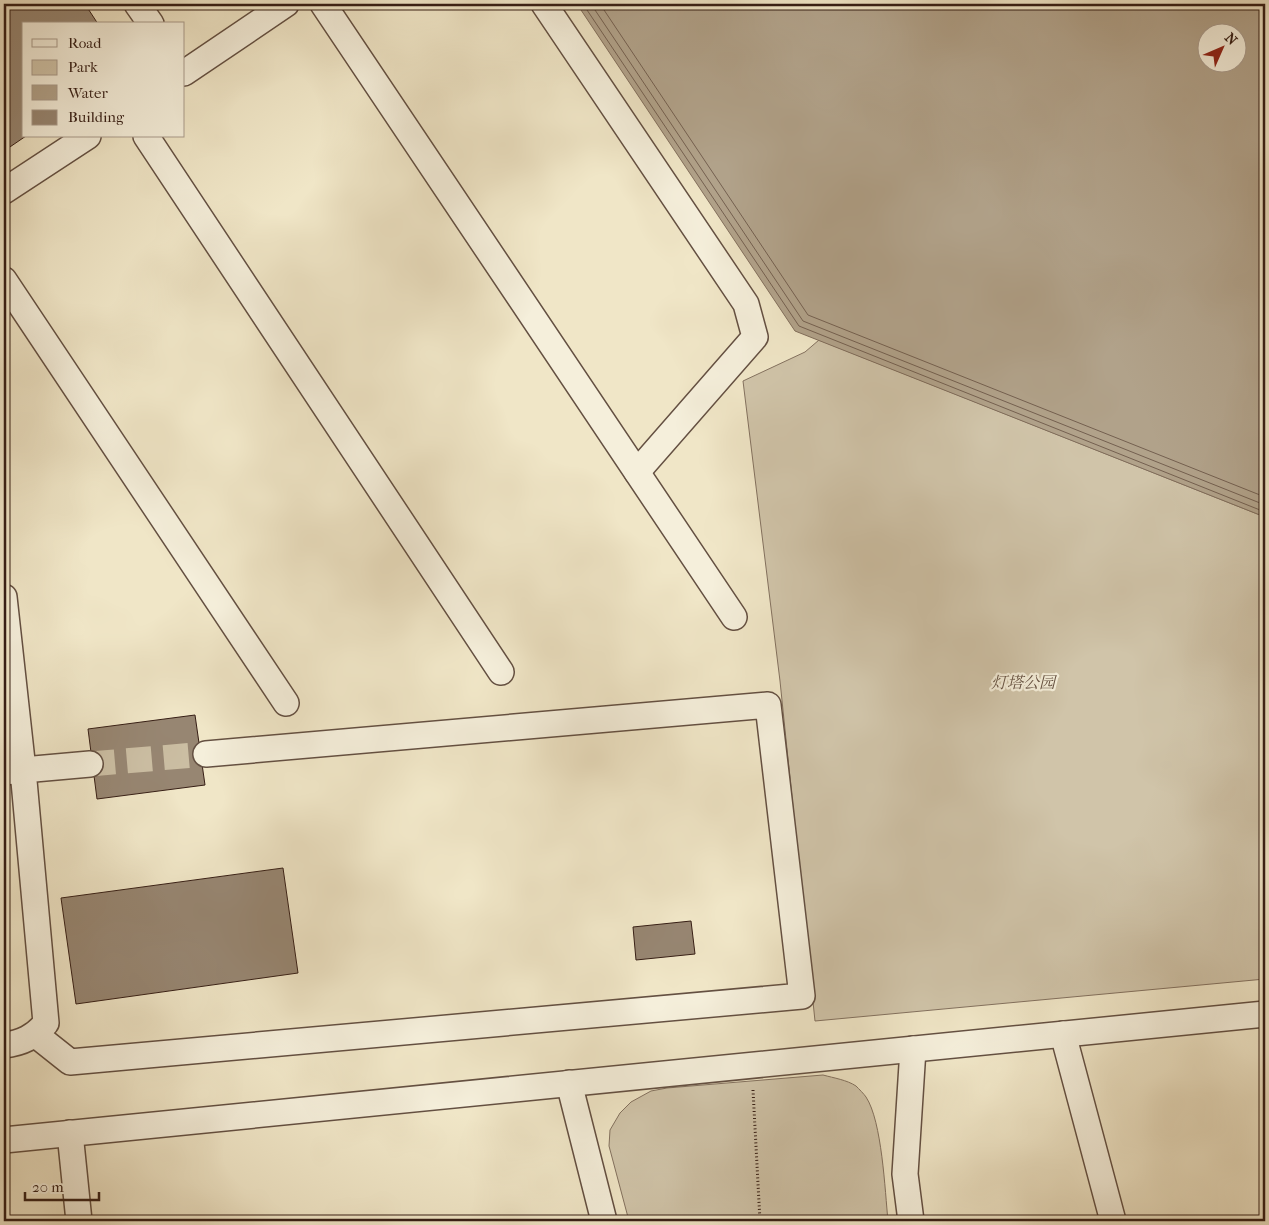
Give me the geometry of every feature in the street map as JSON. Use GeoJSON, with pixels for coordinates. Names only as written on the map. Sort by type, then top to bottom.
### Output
{"type":"FeatureCollection","features":[{"type":"Feature","properties":{"kind":"lane"},"geometry":{"type":"LineString","coordinates":[[137,4],[149,22]]}},
{"type":"Feature","properties":{"kind":"lane"},"geometry":{"type":"LineString","coordinates":[[185,72],[286,4]]}},
{"type":"Feature","properties":{"kind":"lane"},"geometry":{"type":"LineString","coordinates":[[323,4],[734,617]]}},
{"type":"Feature","properties":{"kind":"lane"},"geometry":{"type":"LineString","coordinates":[[544,4],[746,304],[755,337],[637,472]]}},
{"type":"Feature","properties":{"kind":"lane"},"geometry":{"type":"LineString","coordinates":[[4,191],[85,138]]}},
{"type":"Feature","properties":{"kind":"lane"},"geometry":{"type":"LineString","coordinates":[[147,138],[501,672]]}},
{"type":"Feature","properties":{"kind":"lane"},"geometry":{"type":"LineString","coordinates":[[4,280],[286,703]]}},
{"type":"Feature","properties":{"kind":"lane"},"geometry":{"type":"LineString","coordinates":[[4,597],[13,771],[46,1023],[36,1035],[18,1044],[4,1046]]}},
{"type":"Feature","properties":{"kind":"lane"},"geometry":{"type":"LineString","coordinates":[[36,1035],[70,1062],[802,996],[768,705],[206,754]]}},
{"type":"Feature","properties":{"kind":"lane"},"geometry":{"type":"LineString","coordinates":[[13,771],[90,764]]}},
{"type":"Feature","properties":{"kind":"lane"},"geometry":{"type":"LineString","coordinates":[[4,1140],[1265,1014]]}},
{"type":"Feature","properties":{"kind":"lane"},"geometry":{"type":"LineString","coordinates":[[1063,1034],[1114,1221]]}},
{"type":"Feature","properties":{"kind":"lane"},"geometry":{"type":"LineString","coordinates":[[911,1221],[905,1174],[913,1049]]}},
{"type":"Feature","properties":{"kind":"lane"},"geometry":{"type":"LineString","coordinates":[[569,1083],[604,1221]]}},
{"type":"Feature","properties":{"kind":"lane"},"geometry":{"type":"LineString","coordinates":[[70,1133],[79,1221]]}},
{"type":"Feature","properties":{"kind":"path"},"geometry":{"type":"LineString","coordinates":[[752,1065],[760,1221]]}},
{"type":"Feature","properties":{"kind":"green space","name":"灯塔公园"},"geometry":{"type":"Polygon","coordinates":[[[819,340],[1265,517],[1265,979],[815,1021],[780,681],[743,381],[805,352],[819,340]]]}},
{"type":"Feature","properties":{"kind":"green space"},"geometry":{"type":"Polygon","coordinates":[[[823,1075],[856,1086],[866,1097],[871,1108],[876,1122],[882,1157],[888,1221],[629,1221],[609,1146],[610,1130],[620,1113],[631,1102],[651,1091],[667,1088],[823,1075]]]}},
{"type":"Feature","properties":{"kind":"water"},"geometry":{"type":"Polygon","coordinates":[[[577,4],[1265,4],[1265,517],[795,331],[577,4]]]}},
{"type":"Feature","properties":{"kind":"building"},"geometry":{"type":"Polygon","coordinates":[[[4,4],[85,4],[97,22],[22,22],[23,138],[4,151],[4,4]]]}},
{"type":"Feature","properties":{"kind":"building"},"geometry":{"type":"Polygon","coordinates":[[[195,715],[205,785],[97,799],[88,729],[195,715]]]}},
{"type":"Feature","properties":{"kind":"building"},"geometry":{"type":"Polygon","coordinates":[[[283,868],[298,973],[76,1004],[61,898],[283,868]]]}},
{"type":"Feature","properties":{"kind":"building"},"geometry":{"type":"Polygon","coordinates":[[[691,921],[695,954],[636,960],[633,927],[691,921]]]}},
{"type":"Feature","properties":{"kind":"tunnel"},"geometry":{"type":"LineString","coordinates":[[90,764],[206,754]]}}]}
